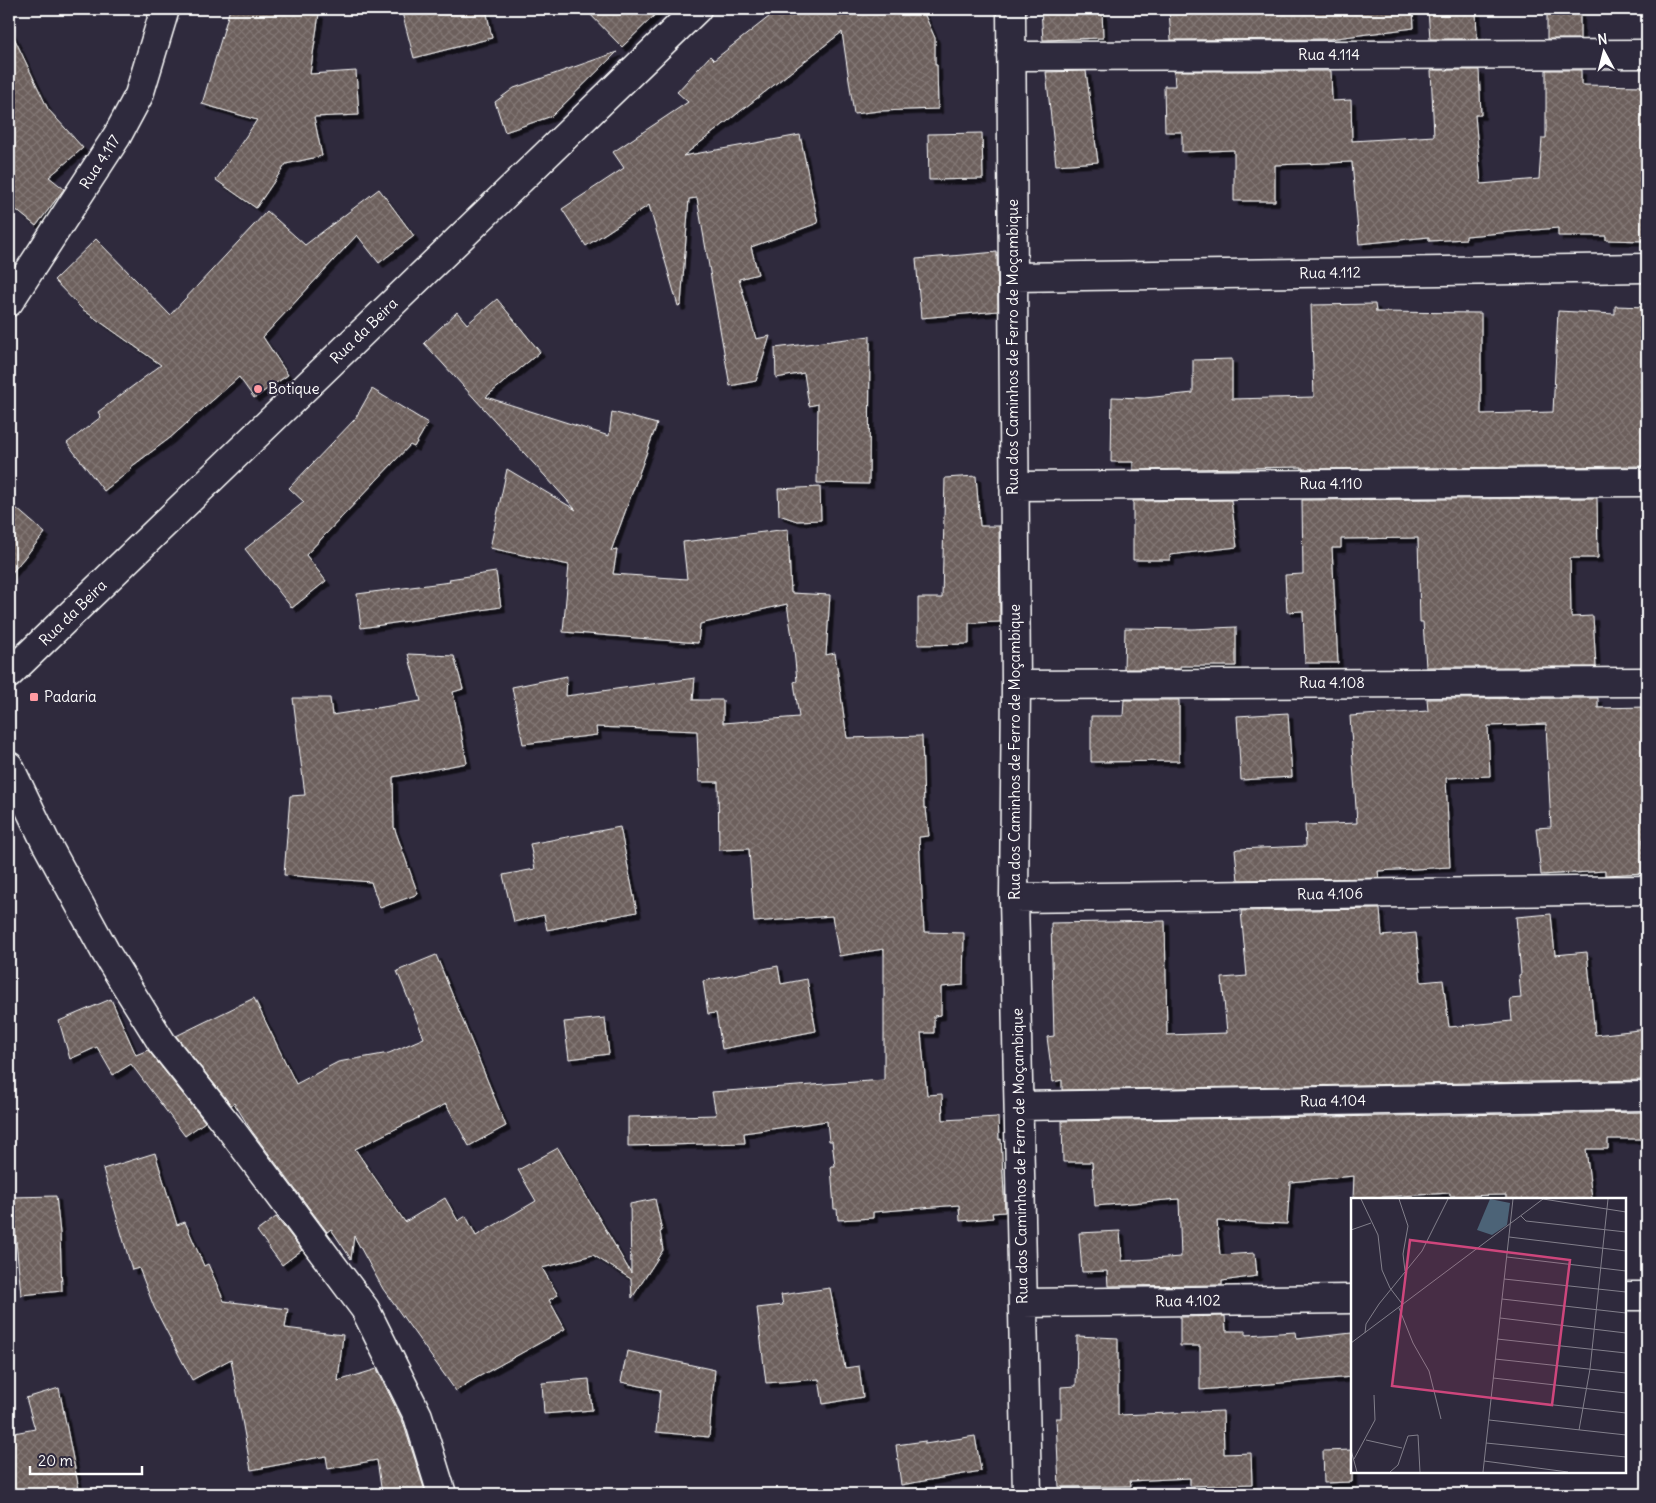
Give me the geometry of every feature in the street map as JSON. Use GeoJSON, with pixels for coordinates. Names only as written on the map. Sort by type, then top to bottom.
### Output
{"type":"FeatureCollection","features":[{"type":"Feature","properties":{"kind":"street","name":"Rua 4.117"},"geometry":{"type":"LineString","coordinates":[[9,302],[117,136],[139,95],[165,9]]}},
{"type":"Feature","properties":{"kind":"street","name":"Rua da Beira"},"geometry":{"type":"LineString","coordinates":[[11,667],[697,9]]}},
{"type":"Feature","properties":{"kind":"street","name":"Rua dos Caminhos de Ferro de Moçambique"},"geometry":{"type":"LineString","coordinates":[[1011,9],[1016,685],[1014,898],[1027,1494]]}},
{"type":"Feature","properties":{"kind":"street","name":"Rua 4.114"},"geometry":{"type":"LineString","coordinates":[[1011,56],[1647,54]]}},
{"type":"Feature","properties":{"kind":"street","name":"Rua 4.112"},"geometry":{"type":"LineString","coordinates":[[1013,277],[1647,268]]}},
{"type":"Feature","properties":{"kind":"street","name":"Rua 4.110"},"geometry":{"type":"LineString","coordinates":[[1014,486],[1647,482]]}},
{"type":"Feature","properties":{"kind":"street","name":"Rua 4.108"},"geometry":{"type":"LineString","coordinates":[[1016,685],[1647,682]]}},
{"type":"Feature","properties":{"kind":"street"},"geometry":{"type":"LineString","coordinates":[[9,766],[45,841],[106,953],[162,1042],[230,1127],[365,1309],[418,1416],[442,1494]]}},
{"type":"Feature","properties":{"kind":"street","name":"Rua 4.106"},"geometry":{"type":"LineString","coordinates":[[1014,898],[1647,890]]}},
{"type":"Feature","properties":{"kind":"street","name":"Rua 4.104"},"geometry":{"type":"LineString","coordinates":[[1019,1106],[1647,1096]]}},
{"type":"Feature","properties":{"kind":"street"},"geometry":{"type":"LineString","coordinates":[[1626,1296],[1647,1296]]}},
{"type":"Feature","properties":{"kind":"street","name":"Rua 4.102"},"geometry":{"type":"LineString","coordinates":[[1023,1303],[1351,1300]]}},
{"type":"Feature","properties":{"kind":"building"},"geometry":{"type":"Polygon","coordinates":[[[230,9],[284,9],[319,14],[310,74],[356,71],[359,115],[314,117],[322,156],[286,164],[256,208],[216,180],[257,120],[202,104],[230,9]]]}},
{"type":"Feature","properties":{"kind":"building"},"geometry":{"type":"Polygon","coordinates":[[[401,9],[486,9],[492,38],[414,58],[401,9]]]}},
{"type":"Feature","properties":{"kind":"building"},"geometry":{"type":"Polygon","coordinates":[[[585,9],[661,9],[622,47],[585,9]]]}},
{"type":"Feature","properties":{"kind":"building"},"geometry":{"type":"Polygon","coordinates":[[[779,9],[922,9],[935,38],[938,109],[879,111],[854,114],[842,32],[683,156],[800,135],[818,223],[751,247],[758,274],[739,279],[756,339],[770,336],[756,381],[730,386],[697,198],[689,199],[681,305],[678,306],[649,205],[586,246],[562,209],[624,168],[613,152],[688,102],[677,92],[710,56],[714,60],[779,9]]]}},
{"type":"Feature","properties":{"kind":"building"},"geometry":{"type":"Polygon","coordinates":[[[1041,9],[1102,9],[1103,38],[1043,40],[1041,9]]]}},
{"type":"Feature","properties":{"kind":"building"},"geometry":{"type":"Polygon","coordinates":[[[1169,9],[1413,9],[1414,28],[1329,39],[1171,40],[1169,9]]]}},
{"type":"Feature","properties":{"kind":"building"},"geometry":{"type":"Polygon","coordinates":[[[1428,9],[1476,9],[1477,39],[1430,39],[1428,9]]]}},
{"type":"Feature","properties":{"kind":"building"},"geometry":{"type":"Polygon","coordinates":[[[1547,9],[1580,9],[1580,39],[1547,39],[1547,9]]]}},
{"type":"Feature","properties":{"kind":"building"},"geometry":{"type":"Polygon","coordinates":[[[9,27],[48,109],[83,148],[49,177],[64,189],[36,226],[9,204],[9,27]]]}},
{"type":"Feature","properties":{"kind":"building"},"geometry":{"type":"Polygon","coordinates":[[[617,52],[552,116],[505,132],[495,102],[514,88],[617,52]]]}},
{"type":"Feature","properties":{"kind":"building"},"geometry":{"type":"Polygon","coordinates":[[[1431,70],[1479,70],[1481,115],[1475,115],[1481,184],[1539,179],[1542,138],[1546,138],[1546,70],[1581,70],[1581,85],[1647,86],[1647,241],[1606,240],[1606,236],[1558,236],[1558,228],[1466,236],[1466,239],[1429,241],[1429,237],[1359,244],[1352,162],[1275,165],[1275,201],[1234,201],[1234,150],[1182,152],[1182,132],[1165,132],[1164,86],[1175,86],[1174,71],[1331,71],[1332,101],[1351,100],[1352,141],[1434,136],[1431,70]]]}},
{"type":"Feature","properties":{"kind":"building"},"geometry":{"type":"Polygon","coordinates":[[[1086,71],[1098,162],[1056,165],[1046,72],[1086,71]]]}},
{"type":"Feature","properties":{"kind":"building"},"geometry":{"type":"Polygon","coordinates":[[[982,133],[983,179],[929,180],[928,134],[982,133]]]}},
{"type":"Feature","properties":{"kind":"building"},"geometry":{"type":"Polygon","coordinates":[[[379,189],[414,236],[379,263],[357,235],[263,337],[288,375],[254,398],[239,377],[170,438],[131,467],[132,469],[104,491],[67,443],[101,417],[98,412],[161,365],[82,309],[54,280],[96,239],[170,315],[267,211],[305,245],[379,189]]]}},
{"type":"Feature","properties":{"kind":"building"},"geometry":{"type":"Polygon","coordinates":[[[997,252],[998,311],[921,318],[916,259],[997,252]]]}},
{"type":"Feature","properties":{"kind":"building"},"geometry":{"type":"Polygon","coordinates":[[[497,299],[540,352],[486,397],[609,436],[612,412],[657,424],[611,551],[617,550],[613,574],[687,579],[683,542],[788,529],[791,593],[830,595],[826,655],[835,653],[847,738],[922,736],[924,808],[926,808],[929,836],[919,837],[924,932],[964,933],[963,985],[941,987],[941,1015],[934,1016],[934,1033],[921,1033],[927,1095],[942,1094],[943,1120],[998,1117],[1005,1212],[992,1213],[993,1218],[960,1221],[959,1205],[873,1212],[873,1218],[838,1220],[837,1209],[834,1209],[831,1166],[835,1166],[832,1141],[829,1141],[827,1121],[744,1133],[745,1143],[628,1146],[628,1117],[716,1115],[712,1092],[884,1080],[884,949],[839,956],[832,916],[754,922],[749,849],[719,850],[718,782],[699,782],[697,731],[596,727],[597,735],[523,744],[512,687],[567,676],[566,696],[695,678],[693,700],[723,700],[723,723],[799,717],[794,682],[797,681],[787,604],[700,624],[698,643],[563,632],[569,565],[490,548],[507,469],[576,510],[424,343],[457,312],[467,324],[497,299]]]}},
{"type":"Feature","properties":{"kind":"building"},"geometry":{"type":"Polygon","coordinates":[[[1375,304],[1376,312],[1481,313],[1481,414],[1553,412],[1558,311],[1615,314],[1615,306],[1647,307],[1647,466],[1302,469],[1302,467],[1133,470],[1133,462],[1111,462],[1112,397],[1145,398],[1193,393],[1193,360],[1232,359],[1232,399],[1314,397],[1311,305],[1375,304]]]}},
{"type":"Feature","properties":{"kind":"building"},"geometry":{"type":"Polygon","coordinates":[[[870,336],[869,484],[817,483],[818,404],[809,406],[804,373],[776,378],[775,348],[870,336]]]}},
{"type":"Feature","properties":{"kind":"building"},"geometry":{"type":"Polygon","coordinates":[[[372,389],[428,423],[414,447],[410,445],[306,555],[326,581],[292,608],[245,549],[304,502],[289,488],[355,419],[372,389]]]}},
{"type":"Feature","properties":{"kind":"building"},"geometry":{"type":"Polygon","coordinates":[[[976,476],[980,526],[999,526],[1000,622],[969,623],[969,644],[918,645],[918,598],[942,598],[945,478],[976,476]]]}},
{"type":"Feature","properties":{"kind":"building"},"geometry":{"type":"Polygon","coordinates":[[[820,487],[821,520],[797,521],[779,515],[778,489],[820,487]]]}},
{"type":"Feature","properties":{"kind":"building"},"geometry":{"type":"Polygon","coordinates":[[[1597,498],[1598,558],[1570,558],[1571,617],[1593,616],[1596,667],[1426,667],[1423,622],[1420,622],[1418,538],[1341,539],[1341,548],[1332,548],[1338,663],[1305,663],[1303,611],[1287,612],[1285,575],[1303,574],[1302,500],[1597,498]]]}},
{"type":"Feature","properties":{"kind":"building"},"geometry":{"type":"Polygon","coordinates":[[[1231,500],[1237,547],[1170,555],[1170,560],[1133,560],[1133,501],[1231,500]]]}},
{"type":"Feature","properties":{"kind":"building"},"geometry":{"type":"Polygon","coordinates":[[[9,502],[45,533],[9,576],[9,502]]]}},
{"type":"Feature","properties":{"kind":"building"},"geometry":{"type":"Polygon","coordinates":[[[496,572],[501,607],[361,628],[357,594],[450,582],[449,579],[496,572]]]}},
{"type":"Feature","properties":{"kind":"building"},"geometry":{"type":"Polygon","coordinates":[[[1236,627],[1236,666],[1124,669],[1125,628],[1193,629],[1236,627]]]}},
{"type":"Feature","properties":{"kind":"building"},"geometry":{"type":"Polygon","coordinates":[[[408,654],[454,656],[463,689],[453,692],[467,763],[393,777],[394,827],[418,894],[380,908],[371,882],[284,875],[290,796],[305,795],[293,698],[330,698],[332,715],[421,701],[408,654]]]}},
{"type":"Feature","properties":{"kind":"building"},"geometry":{"type":"Polygon","coordinates":[[[1598,698],[1598,708],[1647,707],[1647,838],[1643,839],[1645,873],[1605,875],[1605,871],[1541,875],[1536,828],[1551,827],[1546,724],[1488,726],[1490,776],[1446,778],[1450,867],[1378,871],[1379,878],[1238,880],[1235,850],[1306,846],[1305,825],[1357,823],[1350,716],[1428,711],[1427,699],[1598,698]]]}},
{"type":"Feature","properties":{"kind":"building"},"geometry":{"type":"Polygon","coordinates":[[[1124,700],[1179,700],[1179,761],[1091,762],[1091,716],[1123,716],[1124,700]]]}},
{"type":"Feature","properties":{"kind":"building"},"geometry":{"type":"Polygon","coordinates":[[[1288,713],[1292,777],[1241,780],[1237,716],[1288,713]]]}},
{"type":"Feature","properties":{"kind":"building"},"geometry":{"type":"Polygon","coordinates":[[[620,827],[637,912],[547,930],[544,915],[514,922],[503,875],[535,869],[530,844],[620,827]]]}},
{"type":"Feature","properties":{"kind":"building"},"geometry":{"type":"Polygon","coordinates":[[[1380,909],[1382,936],[1416,933],[1421,982],[1443,980],[1449,1027],[1512,1021],[1510,999],[1521,998],[1516,917],[1551,914],[1555,955],[1587,952],[1595,1035],[1647,1029],[1647,1080],[1062,1090],[1062,1080],[1053,1082],[1047,1037],[1054,1036],[1051,923],[1165,921],[1167,1035],[1227,1033],[1222,978],[1247,976],[1241,911],[1380,909]]]}},
{"type":"Feature","properties":{"kind":"building"},"geometry":{"type":"Polygon","coordinates":[[[436,955],[506,1126],[469,1146],[446,1104],[355,1149],[405,1222],[445,1198],[458,1221],[466,1216],[476,1236],[536,1201],[518,1170],[558,1148],[631,1273],[630,1204],[655,1199],[662,1231],[660,1232],[663,1250],[632,1298],[631,1279],[593,1255],[542,1268],[558,1295],[549,1300],[565,1329],[456,1391],[383,1289],[354,1236],[351,1259],[331,1229],[327,1232],[251,1130],[234,1103],[231,1105],[176,1036],[254,998],[296,1084],[338,1062],[389,1053],[424,1038],[397,971],[436,955]]]}},
{"type":"Feature","properties":{"kind":"building"},"geometry":{"type":"Polygon","coordinates":[[[778,966],[781,984],[807,979],[816,1031],[722,1049],[716,1013],[708,1014],[703,981],[778,966]]]}},
{"type":"Feature","properties":{"kind":"building"},"geometry":{"type":"Polygon","coordinates":[[[111,999],[136,1055],[148,1050],[205,1122],[185,1136],[131,1064],[113,1075],[97,1047],[70,1059],[59,1021],[111,999]]]}},
{"type":"Feature","properties":{"kind":"building"},"geometry":{"type":"Polygon","coordinates":[[[605,1018],[609,1054],[569,1059],[564,1022],[605,1018]]]}},
{"type":"Feature","properties":{"kind":"building"},"geometry":{"type":"Polygon","coordinates":[[[1647,1112],[1647,1139],[1608,1139],[1608,1149],[1586,1149],[1592,1198],[1506,1198],[1506,1195],[1450,1196],[1450,1193],[1353,1198],[1354,1176],[1290,1182],[1287,1224],[1217,1221],[1220,1255],[1255,1253],[1257,1276],[1222,1281],[1222,1285],[1108,1286],[1107,1271],[1082,1272],[1079,1233],[1120,1231],[1122,1261],[1181,1257],[1179,1199],[1095,1206],[1092,1162],[1063,1162],[1062,1121],[1647,1112]]]}},
{"type":"Feature","properties":{"kind":"building"},"geometry":{"type":"Polygon","coordinates":[[[155,1153],[177,1225],[185,1222],[204,1266],[208,1264],[224,1301],[288,1309],[285,1328],[343,1335],[338,1381],[377,1369],[403,1422],[426,1494],[382,1494],[377,1460],[328,1469],[326,1456],[251,1470],[231,1359],[192,1380],[154,1307],[139,1268],[132,1270],[103,1169],[155,1153]]]}},
{"type":"Feature","properties":{"kind":"building"},"geometry":{"type":"Polygon","coordinates":[[[56,1196],[60,1233],[62,1291],[21,1295],[12,1197],[56,1196]]]}},
{"type":"Feature","properties":{"kind":"building"},"geometry":{"type":"Polygon","coordinates":[[[276,1217],[302,1250],[282,1265],[257,1231],[276,1217]]]}},
{"type":"Feature","properties":{"kind":"building"},"geometry":{"type":"Polygon","coordinates":[[[830,1288],[845,1368],[859,1366],[863,1397],[823,1404],[819,1379],[766,1383],[757,1308],[783,1305],[781,1295],[830,1288]]]}},
{"type":"Feature","properties":{"kind":"building"},"geometry":{"type":"Polygon","coordinates":[[[1225,1316],[1226,1331],[1246,1331],[1246,1335],[1296,1332],[1297,1339],[1351,1333],[1351,1377],[1200,1390],[1200,1346],[1180,1346],[1180,1317],[1225,1316]]]}},
{"type":"Feature","properties":{"kind":"building"},"geometry":{"type":"Polygon","coordinates":[[[1077,1336],[1118,1338],[1118,1415],[1223,1411],[1224,1454],[1251,1453],[1252,1484],[1190,1486],[1190,1478],[1130,1481],[1131,1486],[1059,1487],[1056,1418],[1061,1418],[1061,1387],[1076,1386],[1077,1336]]]}},
{"type":"Feature","properties":{"kind":"building"},"geometry":{"type":"Polygon","coordinates":[[[627,1351],[715,1370],[709,1437],[656,1432],[660,1390],[621,1382],[627,1351]]]}},
{"type":"Feature","properties":{"kind":"building"},"geometry":{"type":"Polygon","coordinates":[[[589,1379],[592,1410],[544,1414],[542,1383],[589,1379]]]}},
{"type":"Feature","properties":{"kind":"building"},"geometry":{"type":"Polygon","coordinates":[[[59,1388],[80,1494],[9,1494],[9,1434],[35,1429],[26,1398],[59,1388]]]}},
{"type":"Feature","properties":{"kind":"building"},"geometry":{"type":"Polygon","coordinates":[[[975,1436],[981,1471],[901,1485],[896,1445],[925,1441],[925,1444],[975,1436]]]}},
{"type":"Feature","properties":{"kind":"building"},"geometry":{"type":"Polygon","coordinates":[[[1351,1450],[1352,1482],[1324,1483],[1323,1451],[1351,1450]]]}},
{"type":"Feature","properties":{"kind":"place","name":"Botique"},"geometry":{"type":"Point","coordinates":[258,389]}},
{"type":"Feature","properties":{"kind":"place","name":"Padaria"},"geometry":{"type":"Point","coordinates":[34,697]}}]}
